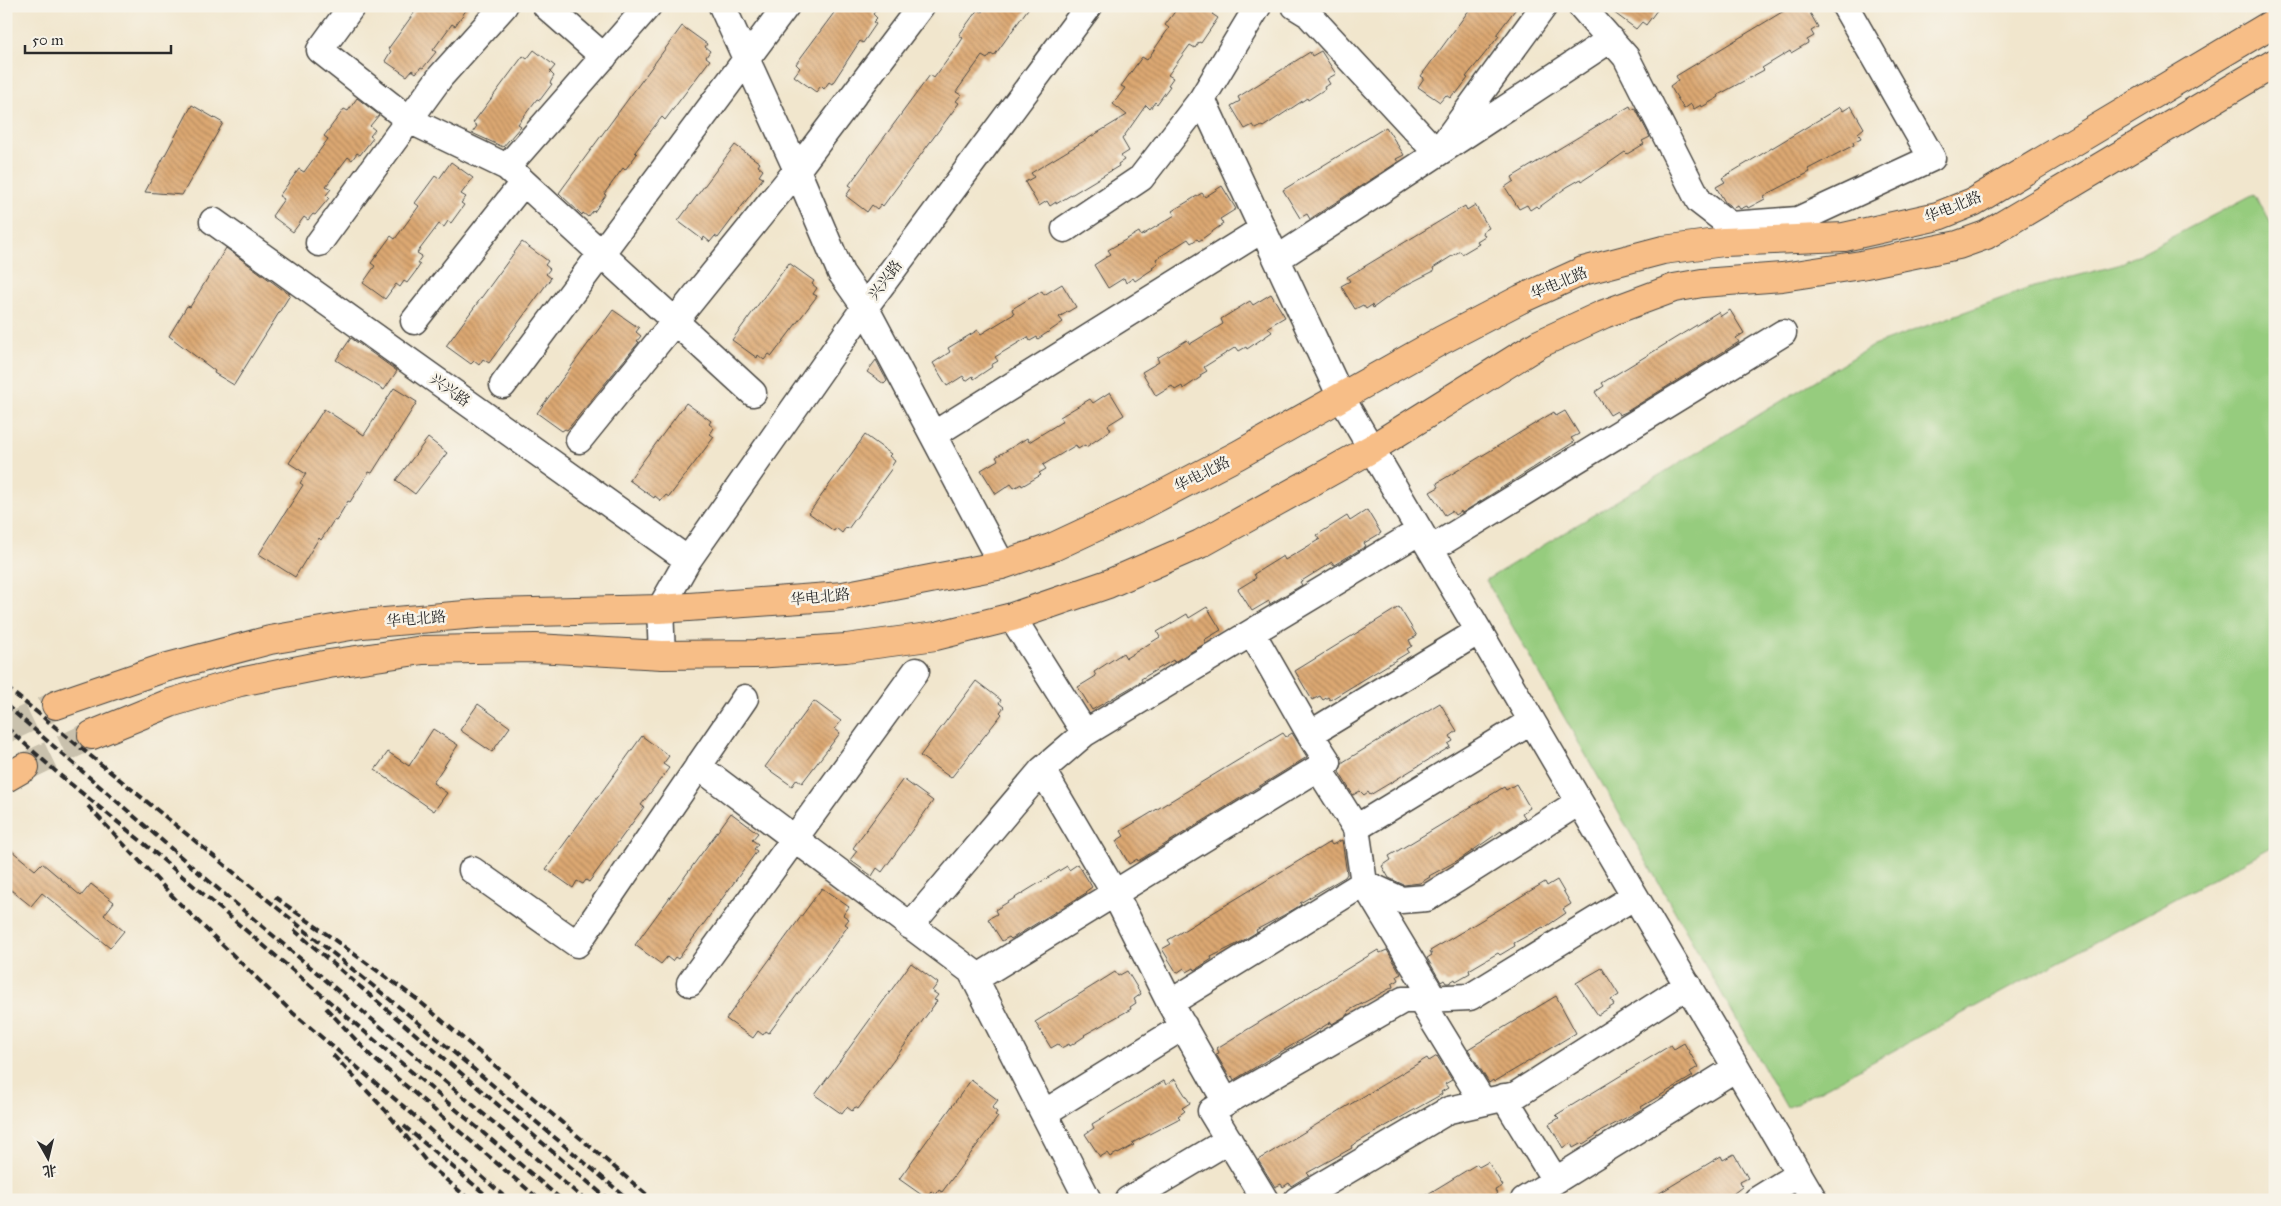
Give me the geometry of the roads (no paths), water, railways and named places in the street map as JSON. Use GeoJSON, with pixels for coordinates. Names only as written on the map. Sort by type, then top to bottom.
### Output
{"type":"FeatureCollection","features":[{"type":"Feature","properties":{"kind":"main road","name":"华电北路"},"geometry":{"type":"LineString","coordinates":[[56,705],[164,668],[270,640],[362,624],[488,613],[660,609],[843,596],[1002,566],[1050,548],[1140,506],[1238,455],[1512,304],[1583,271],[1672,249],[1724,242],[1844,237],[1921,220],[1973,202],[2275,22]]}},
{"type":"Feature","properties":{"kind":"main road"},"geometry":{"type":"LineString","coordinates":[[92,735],[170,703],[240,682],[329,664],[423,650],[536,648],[662,655],[755,654],[846,648],[936,636],[1012,617],[1108,584],[1200,544],[1371,449],[1539,344],[1604,314],[1674,288],[1702,283],[1782,277],[1880,262],[1958,245],[1986,235],[2275,63]]}},
{"type":"Feature","properties":{"kind":"street"},"geometry":{"type":"LineString","coordinates":[[352,6],[320,50],[410,120],[515,175],[752,393]]}},
{"type":"Feature","properties":{"kind":"street"},"geometry":{"type":"LineString","coordinates":[[319,243],[441,76],[504,6]]}},
{"type":"Feature","properties":{"kind":"street"},"geometry":{"type":"LineString","coordinates":[[546,6],[604,57]]}},
{"type":"Feature","properties":{"kind":"street"},"geometry":{"type":"LineString","coordinates":[[414,321],[515,175],[604,57],[648,6]]}},
{"type":"Feature","properties":{"kind":"street"},"geometry":{"type":"LineString","coordinates":[[722,6],[842,272],[864,307],[1002,566]]}},
{"type":"Feature","properties":{"kind":"street"},"geometry":{"type":"LineString","coordinates":[[503,385],[747,61],[786,6]]}},
{"type":"Feature","properties":{"kind":"street"},"geometry":{"type":"LineString","coordinates":[[579,440],[797,170],[921,6]]}},
{"type":"Feature","properties":{"kind":"street","name":"兴兴路"},"geometry":{"type":"LineString","coordinates":[[660,609],[688,560],[864,307],[1089,6]]}},
{"type":"Feature","properties":{"kind":"street"},"geometry":{"type":"LineString","coordinates":[[1065,229],[1141,178],[1202,99],[1258,6]]}},
{"type":"Feature","properties":{"kind":"street"},"geometry":{"type":"LineString","coordinates":[[1295,6],[1308,14],[1436,153]]}},
{"type":"Feature","properties":{"kind":"street"},"geometry":{"type":"LineString","coordinates":[[1436,153],[1544,6]]}},
{"type":"Feature","properties":{"kind":"street"},"geometry":{"type":"LineString","coordinates":[[1580,6],[1626,57],[1699,201],[1730,225],[1798,220],[1932,158],[1845,6]]}},
{"type":"Feature","properties":{"kind":"street"},"geometry":{"type":"LineString","coordinates":[[1277,259],[1611,40]]}},
{"type":"Feature","properties":{"kind":"street"},"geometry":{"type":"LineString","coordinates":[[1202,99],[1341,397],[1814,1200]]}},
{"type":"Feature","properties":{"kind":"street","name":"兴兴路"},"geometry":{"type":"LineString","coordinates":[[213,221],[688,560]]}},
{"type":"Feature","properties":{"kind":"street"},"geometry":{"type":"LineString","coordinates":[[933,436],[1263,229]]}},
{"type":"Feature","properties":{"kind":"street"},"geometry":{"type":"LineString","coordinates":[[910,926],[1042,770],[1085,733],[1252,633],[1426,540],[1783,333]]}},
{"type":"Feature","properties":{"kind":"street"},"geometry":{"type":"LineString","coordinates":[[660,609],[662,655]]}},
{"type":"Feature","properties":{"kind":"street"},"geometry":{"type":"LineString","coordinates":[[1012,617],[1085,733]]}},
{"type":"Feature","properties":{"kind":"street"},"geometry":{"type":"LineString","coordinates":[[1310,734],[1479,631]]}},
{"type":"Feature","properties":{"kind":"street"},"geometry":{"type":"LineString","coordinates":[[975,979],[1328,762],[1252,633]]}},
{"type":"Feature","properties":{"kind":"street"},"geometry":{"type":"LineString","coordinates":[[690,983],[916,671]]}},
{"type":"Feature","properties":{"kind":"street"},"geometry":{"type":"LineString","coordinates":[[472,870],[577,944],[745,698]]}},
{"type":"Feature","properties":{"kind":"street"},"geometry":{"type":"LineString","coordinates":[[1356,828],[1532,721]]}},
{"type":"Feature","properties":{"kind":"street"},"geometry":{"type":"LineString","coordinates":[[698,766],[972,971],[1088,1200]]}},
{"type":"Feature","properties":{"kind":"street"},"geometry":{"type":"LineString","coordinates":[[1318,768],[1356,828],[1364,883],[1427,999],[1493,1100],[1555,1180]]}},
{"type":"Feature","properties":{"kind":"street"},"geometry":{"type":"LineString","coordinates":[[1042,770],[1114,892],[1170,1003],[1226,1102]]}},
{"type":"Feature","properties":{"kind":"street"},"geometry":{"type":"LineString","coordinates":[[1364,883],[1401,900],[1427,898],[1579,802]]}},
{"type":"Feature","properties":{"kind":"street"},"geometry":{"type":"LineString","coordinates":[[1170,1003],[1364,883]]}},
{"type":"Feature","properties":{"kind":"street"},"geometry":{"type":"LineString","coordinates":[[1265,1200],[1211,1111],[1404,1000],[1470,997],[1635,896]]}},
{"type":"Feature","properties":{"kind":"street"},"geometry":{"type":"LineString","coordinates":[[1298,1200],[1449,1110],[1516,1095],[1688,985]]}},
{"type":"Feature","properties":{"kind":"street"},"geometry":{"type":"LineString","coordinates":[[1044,1112],[1184,1026]]}},
{"type":"Feature","properties":{"kind":"street"},"geometry":{"type":"LineString","coordinates":[[1524,1200],[1736,1068]]}},
{"type":"Feature","properties":{"kind":"street"},"geometry":{"type":"LineString","coordinates":[[1128,1200],[1229,1140]]}},
{"type":"Feature","properties":{"kind":"street"},"geometry":{"type":"LineString","coordinates":[[1757,1200],[1799,1174]]}},
{"type":"Feature","properties":{"kind":"tunnel"},"geometry":{"type":"LineString","coordinates":[[6,729],[56,705]]}},
{"type":"Feature","properties":{"kind":"tunnel"},"geometry":{"type":"LineString","coordinates":[[25,767],[92,735]]}},
{"type":"Feature","properties":{"kind":"railway"},"geometry":{"type":"LineString","coordinates":[[6,687],[426,1029],[629,1200]]}},
{"type":"Feature","properties":{"kind":"railway"},"geometry":{"type":"LineString","coordinates":[[6,705],[197,871],[585,1200]]}},
{"type":"Feature","properties":{"kind":"railway"},"geometry":{"type":"LineString","coordinates":[[6,727],[61,776],[141,841],[562,1200]]}},
{"type":"Feature","properties":{"kind":"railway"},"geometry":{"type":"LineString","coordinates":[[88,806],[179,903],[293,1013],[409,1111],[508,1200]]}},
{"type":"Feature","properties":{"kind":"railway"},"geometry":{"type":"LineString","coordinates":[[275,897],[418,1000],[653,1200]]}},
{"type":"Feature","properties":{"kind":"railway"},"geometry":{"type":"LineString","coordinates":[[294,930],[609,1200]]}},
{"type":"Feature","properties":{"kind":"railway"},"geometry":{"type":"LineString","coordinates":[[326,1008],[372,1057],[540,1200]]}},
{"type":"Feature","properties":{"kind":"railway"},"geometry":{"type":"LineString","coordinates":[[333,1055],[386,1111],[429,1165],[470,1200]]}},
{"type":"Feature","properties":{"kind":"railway"},"geometry":{"type":"LineString","coordinates":[[404,1126],[492,1200]]}}]}
